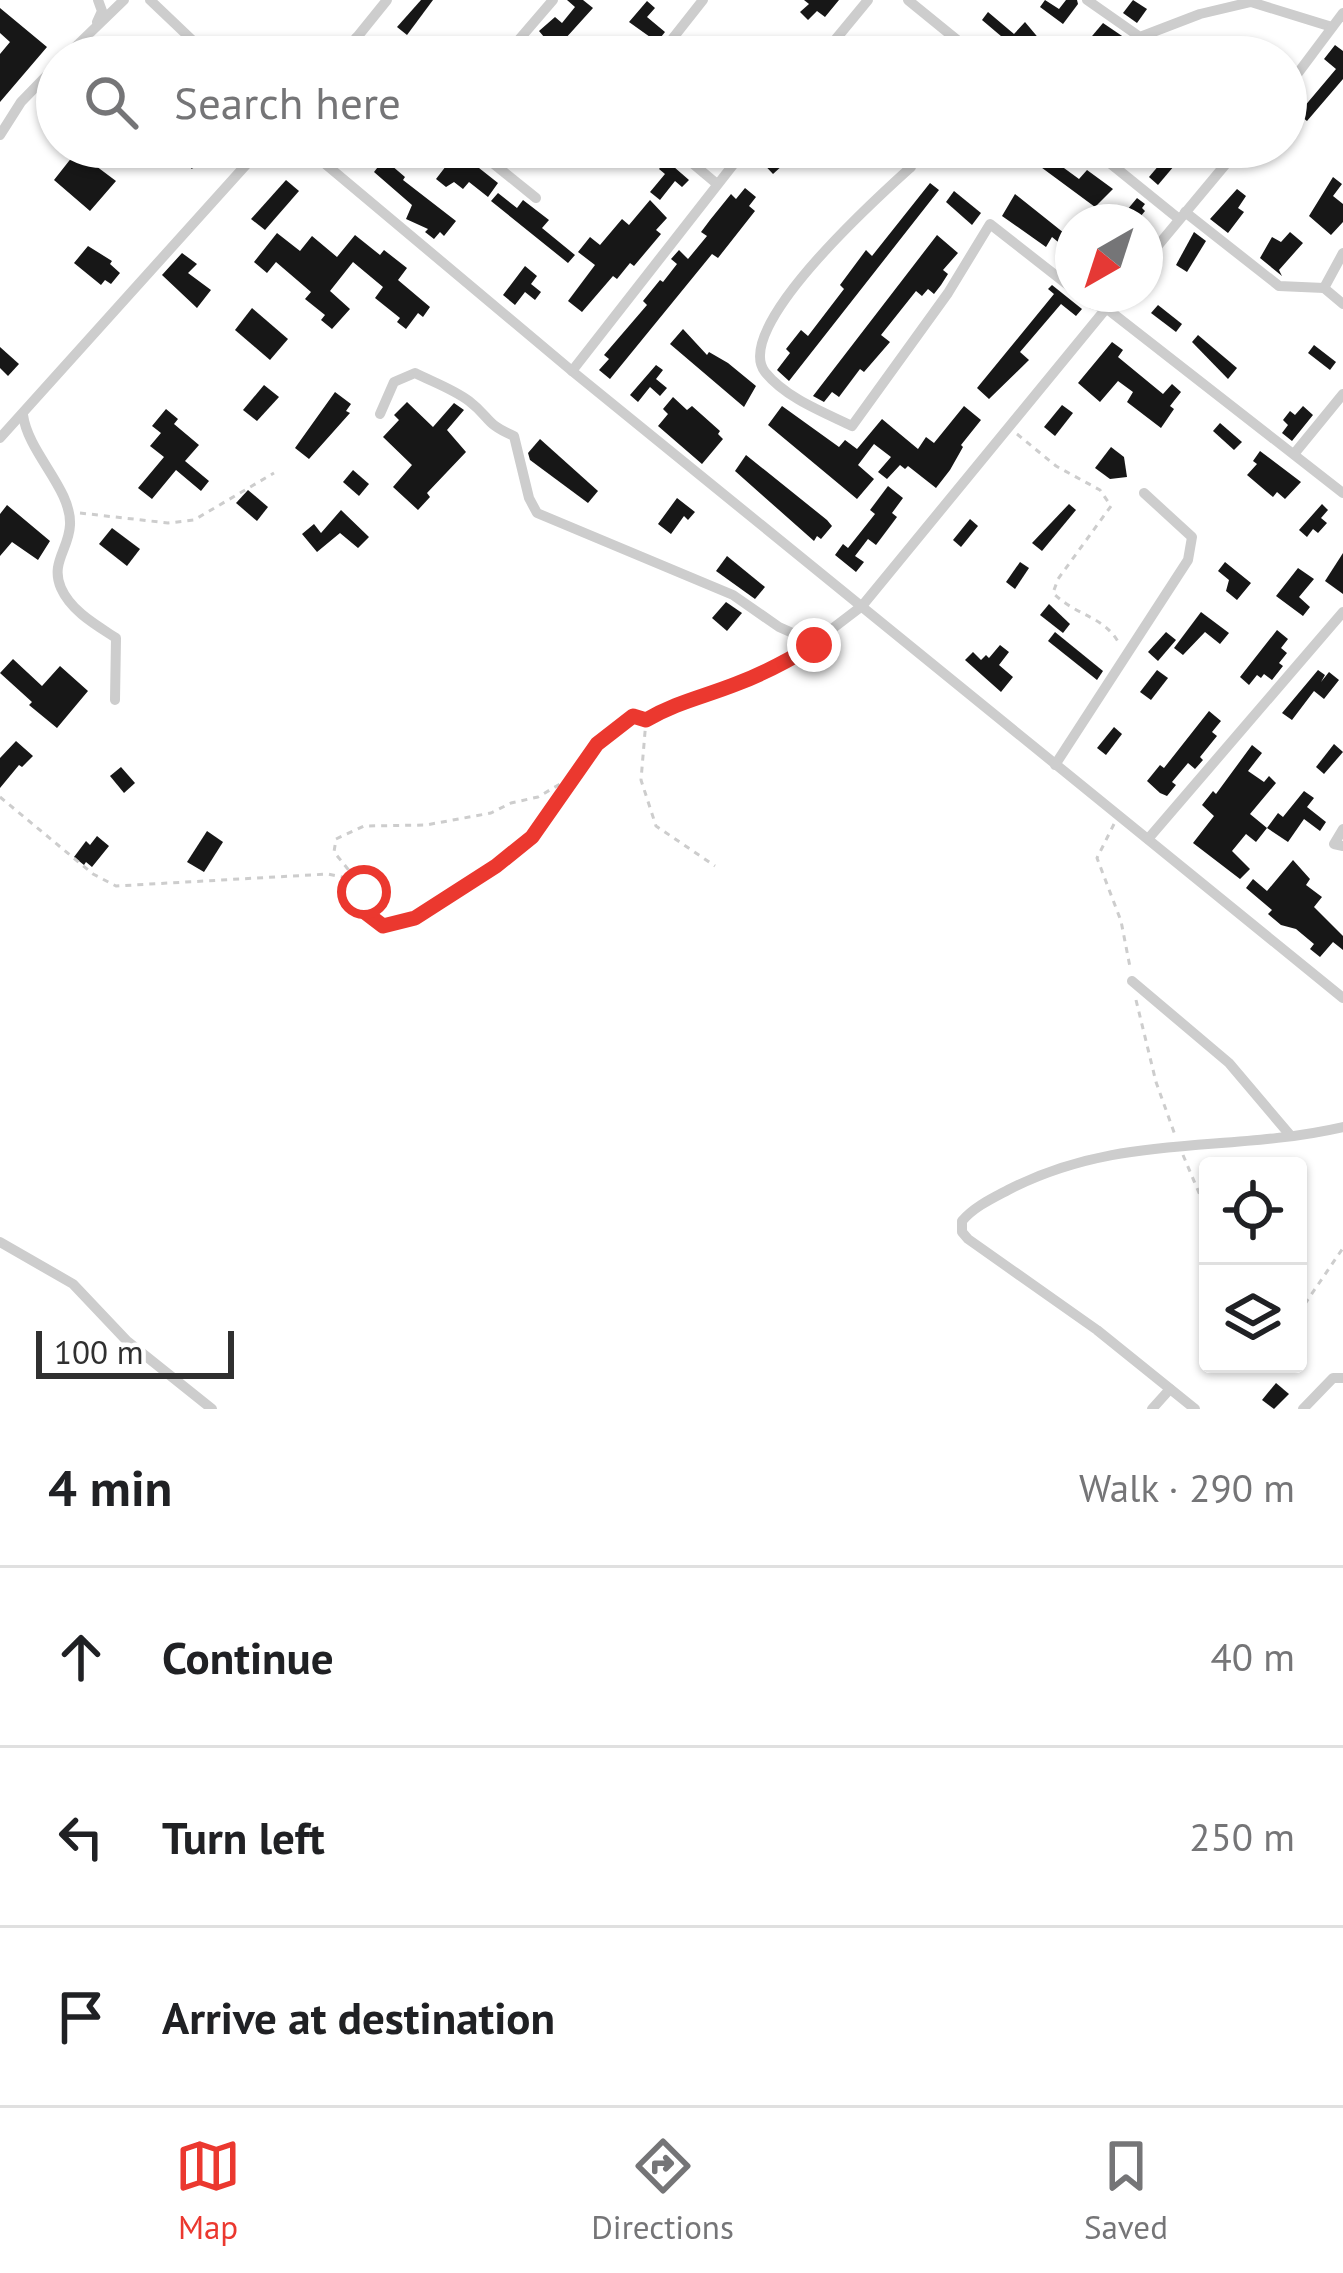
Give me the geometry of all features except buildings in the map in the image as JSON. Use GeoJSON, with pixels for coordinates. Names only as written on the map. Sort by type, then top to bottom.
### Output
{"type":"FeatureCollection","features":[{"type":"Feature","properties":{"kind":"street"},"geometry":{"type":"LineString","coordinates":[[94,30],[102,11],[98,0]]}},
{"type":"Feature","properties":{"kind":"street"},"geometry":{"type":"LineString","coordinates":[[88,36],[124,0]]}},
{"type":"Feature","properties":{"kind":"street"},"geometry":{"type":"LineString","coordinates":[[150,0],[188,36]]}},
{"type":"Feature","properties":{"kind":"street"},"geometry":{"type":"LineString","coordinates":[[358,36],[387,0]]}},
{"type":"Feature","properties":{"kind":"street"},"geometry":{"type":"LineString","coordinates":[[522,36],[553,0]]}},
{"type":"Feature","properties":{"kind":"street"},"geometry":{"type":"LineString","coordinates":[[675,36],[703,0]]}},
{"type":"Feature","properties":{"kind":"street"},"geometry":{"type":"LineString","coordinates":[[838,36],[868,0]]}},
{"type":"Feature","properties":{"kind":"street"},"geometry":{"type":"LineString","coordinates":[[908,0],[952,36]]}},
{"type":"Feature","properties":{"kind":"street"},"geometry":{"type":"LineString","coordinates":[[1088,0],[1139,36]]}},
{"type":"Feature","properties":{"kind":"street"},"geometry":{"type":"LineString","coordinates":[[1143,36],[1199,14],[1251,2],[1332,27]]}},
{"type":"Feature","properties":{"kind":"street"},"geometry":{"type":"LineString","coordinates":[[1307,61],[1343,13]]}},
{"type":"Feature","properties":{"kind":"street"},"geometry":{"type":"LineString","coordinates":[[0,135],[36,87]]}},
{"type":"Feature","properties":{"kind":"street"},"geometry":{"type":"LineString","coordinates":[[0,438],[243,168]]}},
{"type":"Feature","properties":{"kind":"street"},"geometry":{"type":"LineString","coordinates":[[330,168],[572,371],[1343,997]]}},
{"type":"Feature","properties":{"kind":"street"},"geometry":{"type":"LineString","coordinates":[[499,168],[536,198]]}},
{"type":"Feature","properties":{"kind":"street"},"geometry":{"type":"LineString","coordinates":[[698,168],[717,184]]}},
{"type":"Feature","properties":{"kind":"street"},"geometry":{"type":"LineString","coordinates":[[572,371],[730,168]]}},
{"type":"Feature","properties":{"kind":"street"},"geometry":{"type":"LineString","coordinates":[[910,168],[814,264],[762,338],[758,356],[764,371],[795,397],[852,426],[991,224],[1055,275]]}},
{"type":"Feature","properties":{"kind":"street"},"geometry":{"type":"LineString","coordinates":[[1118,168],[1279,286],[1324,288],[1343,304]]}},
{"type":"Feature","properties":{"kind":"street"},"geometry":{"type":"LineString","coordinates":[[1163,239],[1222,168]]}},
{"type":"Feature","properties":{"kind":"street"},"geometry":{"type":"LineString","coordinates":[[1324,288],[1343,253]]}},
{"type":"Feature","properties":{"kind":"street"},"geometry":{"type":"LineString","coordinates":[[380,414],[394,382],[416,373],[444,387],[470,401],[498,432],[514,436],[529,499],[537,513],[734,595],[806,639],[824,634],[862,606],[1103,312]]}},
{"type":"Feature","properties":{"kind":"street"},"geometry":{"type":"LineString","coordinates":[[1111,312],[1343,493]]}},
{"type":"Feature","properties":{"kind":"street"},"geometry":{"type":"LineString","coordinates":[[1294,454],[1343,394]]}},
{"type":"Feature","properties":{"kind":"street"},"geometry":{"type":"LineString","coordinates":[[23,415],[25,436],[50,473],[70,525],[56,561],[61,589],[83,616],[116,638],[115,700]]}},
{"type":"Feature","properties":{"kind":"street"},"geometry":{"type":"LineString","coordinates":[[1055,765],[1188,560],[1192,537],[1144,493]]}},
{"type":"Feature","properties":{"kind":"street"},"geometry":{"type":"LineString","coordinates":[[1148,839],[1343,612]]}},
{"type":"Feature","properties":{"kind":"street"},"geometry":{"type":"LineString","coordinates":[[1343,829],[1334,844],[1343,846]]}},
{"type":"Feature","properties":{"kind":"street"},"geometry":{"type":"LineString","coordinates":[[1132,981],[1229,1063],[1290,1135]]}},
{"type":"Feature","properties":{"kind":"street"},"geometry":{"type":"LineString","coordinates":[[1195,1409],[1097,1330],[968,1239],[962,1226],[966,1215],[1060,1167],[1098,1155],[1343,1126]]}},
{"type":"Feature","properties":{"kind":"street"},"geometry":{"type":"LineString","coordinates":[[0,1242],[73,1284],[127,1341],[212,1409]]}},
{"type":"Feature","properties":{"kind":"street"},"geometry":{"type":"LineString","coordinates":[[1303,1409],[1333,1378],[1343,1378]]}},
{"type":"Feature","properties":{"kind":"street"},"geometry":{"type":"LineString","coordinates":[[1152,1409],[1170,1389]]}},
{"type":"Feature","properties":{"kind":"path"},"geometry":{"type":"LineString","coordinates":[[1010,428],[1056,466],[1100,490],[1112,506],[1058,579],[1053,593],[1070,610],[1111,627],[1127,657]]}},
{"type":"Feature","properties":{"kind":"path"},"geometry":{"type":"LineString","coordinates":[[66,512],[168,523],[194,520],[274,473]]}},
{"type":"Feature","properties":{"kind":"path"},"geometry":{"type":"LineString","coordinates":[[576,775],[538,797],[491,813],[426,825],[364,826],[336,839],[334,852],[364,892],[366,913],[383,926],[415,918],[532,837],[576,775],[597,744],[633,716],[646,720],[678,701],[733,686],[814,645],[824,634]]}},
{"type":"Feature","properties":{"kind":"path"},"geometry":{"type":"LineString","coordinates":[[646,720],[641,780],[656,826],[715,866]]}},
{"type":"Feature","properties":{"kind":"path"},"geometry":{"type":"LineString","coordinates":[[0,797],[93,874],[116,886],[328,874],[357,880]]}},
{"type":"Feature","properties":{"kind":"path"},"geometry":{"type":"LineString","coordinates":[[1119,816],[1097,858],[1121,921],[1156,1082],[1199,1193]]}},
{"type":"Feature","properties":{"kind":"path"},"geometry":{"type":"LineString","coordinates":[[1307,1301],[1343,1248]]}},
{"type":"Feature","properties":{"kind":"route"},"geometry":{"type":"LineString","coordinates":[[364,892],[366,913],[383,926],[415,918],[532,837],[597,744],[633,716],[646,720],[678,701],[733,686],[814,645]]}}]}
